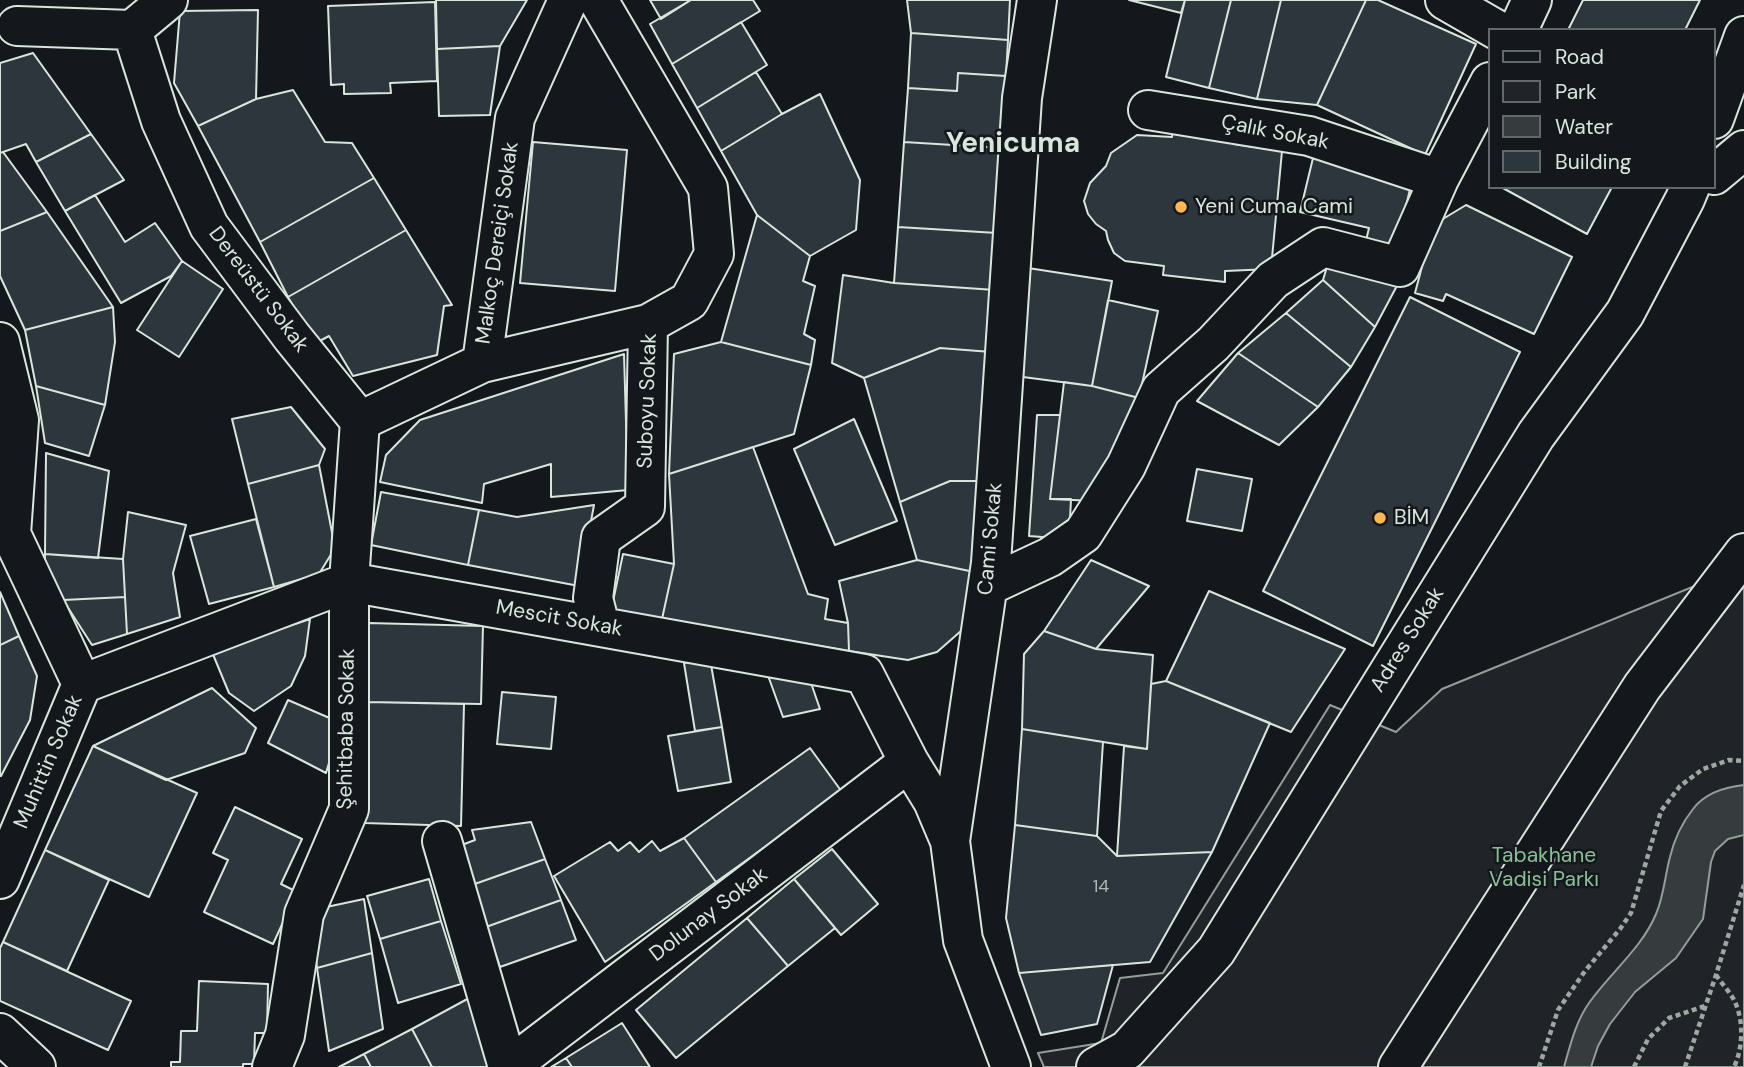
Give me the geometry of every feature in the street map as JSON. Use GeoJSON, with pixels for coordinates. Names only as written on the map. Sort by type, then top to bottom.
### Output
{"type":"FeatureCollection","features":[{"type":"Feature","properties":{"kind":"street"},"geometry":{"type":"LineString","coordinates":[[17,26],[132,30],[168,0]]}},
{"type":"Feature","properties":{"kind":"street","name":"Malkoç Dereiçi Sokak"},"geometry":{"type":"LineString","coordinates":[[360,421],[482,363],[515,118],[568,0]]}},
{"type":"Feature","properties":{"kind":"street","name":"Suboyu Sokak"},"geometry":{"type":"LineString","coordinates":[[598,0],[708,188],[715,254],[689,300],[648,324],[645,507],[601,538],[593,598],[600,626]]}},
{"type":"Feature","properties":{"kind":"street","name":"Cami Sokak"},"geometry":{"type":"LineString","coordinates":[[1011,1067],[963,940],[950,841],[991,563],[1022,98],[1037,0]]}},
{"type":"Feature","properties":{"kind":"street"},"geometry":{"type":"LineString","coordinates":[[1445,0],[1494,28]]}},
{"type":"Feature","properties":{"kind":"street"},"geometry":{"type":"LineString","coordinates":[[1519,28],[1532,0]]}},
{"type":"Feature","properties":{"kind":"street","name":"Dereüstü Sokak"},"geometry":{"type":"LineString","coordinates":[[132,30],[161,121],[209,226],[292,337],[360,421]]}},
{"type":"Feature","properties":{"kind":"street"},"geometry":{"type":"LineString","coordinates":[[1716,113],[1744,36]]}},
{"type":"Feature","properties":{"kind":"street"},"geometry":{"type":"LineString","coordinates":[[988,586],[1050,558],[1083,534],[1126,466],[1161,390],[1213,344],[1273,280],[1322,247],[1400,267],[1439,178],[1488,86]]}},
{"type":"Feature","properties":{"kind":"street","name":"Çalık Sokak"},"geometry":{"type":"LineString","coordinates":[[1148,110],[1309,136],[1439,178]]}},
{"type":"Feature","properties":{"kind":"street"},"geometry":{"type":"LineString","coordinates":[[1716,173],[1744,150]]}},
{"type":"Feature","properties":{"kind":"street","name":"Adres Sokak"},"geometry":{"type":"LineString","coordinates":[[1096,1067],[1127,1050],[1216,951],[1536,435],[1625,313],[1691,191]]}},
{"type":"Feature","properties":{"kind":"street"},"geometry":{"type":"LineString","coordinates":[[482,363],[648,324]]}},
{"type":"Feature","properties":{"kind":"street"},"geometry":{"type":"LineString","coordinates":[[0,342],[19,420],[5,532],[82,684],[349,582]]}},
{"type":"Feature","properties":{"kind":"street","name":"Şehitbaba Sokak"},"geometry":{"type":"LineString","coordinates":[[272,1067],[285,1035],[304,914],[349,809],[349,582],[360,421]]}},
{"type":"Feature","properties":{"kind":"street"},"geometry":{"type":"LineString","coordinates":[[1398,1067],[1643,687],[1744,553]]}},
{"type":"Feature","properties":{"kind":"street","name":"Mescit Sokak"},"geometry":{"type":"LineString","coordinates":[[349,582],[864,674],[909,762],[933,801],[950,841]]}},
{"type":"Feature","properties":{"kind":"street","name":"Muhittin Sokak"},"geometry":{"type":"LineString","coordinates":[[0,879],[82,684]]}},
{"type":"Feature","properties":{"kind":"street","name":"Dolunay Sokak"},"geometry":{"type":"LineString","coordinates":[[509,1067],[909,762]]}},
{"type":"Feature","properties":{"kind":"street"},"geometry":{"type":"LineString","coordinates":[[442,841],[509,1067]]}},
{"type":"Feature","properties":{"kind":"street"},"geometry":{"type":"LineString","coordinates":[[0,1033],[36,1067]]}},
{"type":"Feature","properties":{"kind":"path"},"geometry":{"type":"LineString","coordinates":[[1539,1067],[1558,1010],[1631,913],[1661,811],[1680,786],[1703,769],[1729,760],[1744,761]]}},
{"type":"Feature","properties":{"kind":"path"},"geometry":{"type":"LineString","coordinates":[[1685,1067],[1744,885]]}},
{"type":"Feature","properties":{"kind":"path"},"geometry":{"type":"LineString","coordinates":[[1716,975],[1735,1003],[1742,1029],[1734,1067]]}},
{"type":"Feature","properties":{"kind":"path"},"geometry":{"type":"LineString","coordinates":[[1634,1067],[1648,1039],[1669,1018],[1706,1006]]}},
{"type":"Feature","properties":{"kind":"green space","name":"Tabakhane Vadisi Parkı"},"geometry":{"type":"Polygon","coordinates":[[[1744,566],[1744,1067],[1044,1067],[1038,1053],[1101,1043],[1120,978],[1163,973],[1330,705],[1396,732],[1442,689],[1744,566]]]}},
{"type":"Feature","properties":{"kind":"water"},"geometry":{"type":"Polygon","coordinates":[[[1744,785],[1744,835],[1728,839],[1715,851],[1703,919],[1676,958],[1635,992],[1610,1024],[1591,1067],[1564,1067],[1584,1010],[1643,938],[1656,914],[1674,844],[1685,820],[1698,803],[1709,795],[1744,785]]]}},
{"type":"Feature","properties":{"kind":"building"},"geometry":{"type":"Polygon","coordinates":[[[436,0],[527,0],[500,46],[437,49],[436,0]]]}},
{"type":"Feature","properties":{"kind":"building"},"geometry":{"type":"Polygon","coordinates":[[[650,0],[691,0],[661,19],[650,0]]]}},
{"type":"Feature","properties":{"kind":"building"},"geometry":{"type":"Polygon","coordinates":[[[691,0],[753,0],[760,11],[672,64],[650,24],[691,0]]]}},
{"type":"Feature","properties":{"kind":"building"},"geometry":{"type":"Polygon","coordinates":[[[907,0],[1010,0],[1008,40],[911,33],[907,0]]]}},
{"type":"Feature","properties":{"kind":"building"},"geometry":{"type":"Polygon","coordinates":[[[1129,0],[1185,0],[1181,13],[1129,0]]]}},
{"type":"Feature","properties":{"kind":"building"},"geometry":{"type":"Polygon","coordinates":[[[1185,0],[1231,0],[1209,88],[1166,77],[1185,0]]]}},
{"type":"Feature","properties":{"kind":"building"},"geometry":{"type":"Polygon","coordinates":[[[1231,0],[1281,0],[1257,99],[1209,88],[1231,0]]]}},
{"type":"Feature","properties":{"kind":"building"},"geometry":{"type":"Polygon","coordinates":[[[1281,0],[1366,0],[1317,105],[1257,99],[1281,0]]]}},
{"type":"Feature","properties":{"kind":"building"},"geometry":{"type":"Polygon","coordinates":[[[1366,0],[1378,0],[1476,44],[1425,155],[1317,105],[1366,0]]]}},
{"type":"Feature","properties":{"kind":"building"},"geometry":{"type":"Polygon","coordinates":[[[1583,0],[1700,0],[1686,28],[1569,28],[1583,0]]]}},
{"type":"Feature","properties":{"kind":"building"},"geometry":{"type":"Polygon","coordinates":[[[435,2],[437,81],[390,83],[391,93],[344,94],[344,84],[331,85],[328,6],[435,2]]]}},
{"type":"Feature","properties":{"kind":"building"},"geometry":{"type":"Polygon","coordinates":[[[258,10],[256,99],[198,126],[174,83],[180,11],[258,10]]]}},
{"type":"Feature","properties":{"kind":"building"},"geometry":{"type":"Polygon","coordinates":[[[741,22],[767,65],[697,108],[672,64],[741,22]]]}},
{"type":"Feature","properties":{"kind":"building"},"geometry":{"type":"Polygon","coordinates":[[[911,33],[1008,40],[1006,76],[958,73],[957,91],[908,88],[911,33]]]}},
{"type":"Feature","properties":{"kind":"building"},"geometry":{"type":"Polygon","coordinates":[[[500,46],[490,115],[439,116],[437,49],[500,46]]]}},
{"type":"Feature","properties":{"kind":"building"},"geometry":{"type":"Polygon","coordinates":[[[33,53],[91,134],[36,162],[26,144],[0,153],[0,63],[33,53]]]}},
{"type":"Feature","properties":{"kind":"building"},"geometry":{"type":"Polygon","coordinates":[[[756,72],[782,114],[721,151],[697,108],[756,72]]]}},
{"type":"Feature","properties":{"kind":"building"},"geometry":{"type":"Polygon","coordinates":[[[958,73],[1006,76],[1002,148],[904,142],[908,88],[957,91],[958,73]]]}},
{"type":"Feature","properties":{"kind":"building"},"geometry":{"type":"Polygon","coordinates":[[[293,90],[325,142],[352,143],[374,178],[260,242],[198,126],[256,99],[293,90]]]}},
{"type":"Feature","properties":{"kind":"building"},"geometry":{"type":"Polygon","coordinates":[[[820,94],[860,180],[856,230],[810,256],[757,215],[721,151],[820,94]]]}},
{"type":"Feature","properties":{"kind":"building","name":"Yeni Cuma Cami"},"geometry":{"type":"Polygon","coordinates":[[[1173,128],[1234,136],[1234,144],[1282,151],[1271,269],[1225,271],[1225,282],[1163,275],[1164,266],[1125,261],[1114,253],[1106,231],[1088,214],[1084,201],[1090,183],[1106,166],[1111,153],[1137,135],[1172,137],[1173,128]]]}},
{"type":"Feature","properties":{"kind":"building"},"geometry":{"type":"Polygon","coordinates":[[[91,134],[124,180],[65,211],[36,162],[91,134]]]}},
{"type":"Feature","properties":{"kind":"building"},"geometry":{"type":"Polygon","coordinates":[[[533,142],[627,150],[615,291],[520,283],[533,142]]]}},
{"type":"Feature","properties":{"kind":"building"},"geometry":{"type":"Polygon","coordinates":[[[904,142],[1002,148],[997,233],[898,227],[904,142]]]}},
{"type":"Feature","properties":{"kind":"building"},"geometry":{"type":"Polygon","coordinates":[[[3,152],[47,212],[0,231],[0,153],[3,152]]]}},
{"type":"Feature","properties":{"kind":"building"},"geometry":{"type":"Polygon","coordinates":[[[1313,158],[1412,181],[1393,260],[1363,253],[1369,228],[1300,212],[1313,158]]]}},
{"type":"Feature","properties":{"kind":"building"},"geometry":{"type":"Polygon","coordinates":[[[374,178],[406,230],[288,297],[260,242],[374,178]]]}},
{"type":"Feature","properties":{"kind":"building"},"geometry":{"type":"Polygon","coordinates":[[[1505,189],[1611,189],[1587,234],[1505,189]]]}},
{"type":"Feature","properties":{"kind":"building"},"geometry":{"type":"Polygon","coordinates":[[[95,195],[125,242],[155,223],[182,261],[171,276],[121,303],[65,211],[95,195]]]}},
{"type":"Feature","properties":{"kind":"building"},"geometry":{"type":"Polygon","coordinates":[[[1466,205],[1572,257],[1534,334],[1446,294],[1443,301],[1415,293],[1433,225],[1466,205]]]}},
{"type":"Feature","properties":{"kind":"building"},"geometry":{"type":"Polygon","coordinates":[[[47,212],[113,307],[25,330],[0,276],[0,231],[47,212]]]}},
{"type":"Feature","properties":{"kind":"building"},"geometry":{"type":"Polygon","coordinates":[[[757,215],[810,256],[803,281],[815,286],[804,334],[815,340],[811,365],[721,342],[757,215]]]}},
{"type":"Feature","properties":{"kind":"building"},"geometry":{"type":"Polygon","coordinates":[[[898,227],[997,233],[995,290],[894,283],[898,227]]]}},
{"type":"Feature","properties":{"kind":"building"},"geometry":{"type":"Polygon","coordinates":[[[406,230],[452,305],[444,306],[437,355],[353,376],[329,336],[314,344],[288,297],[406,230]]]}},
{"type":"Feature","properties":{"kind":"building"},"geometry":{"type":"Polygon","coordinates":[[[1329,260],[1399,282],[1375,327],[1323,280],[1329,260]]]}},
{"type":"Feature","properties":{"kind":"building"},"geometry":{"type":"Polygon","coordinates":[[[182,261],[223,289],[179,357],[137,330],[182,261]]]}},
{"type":"Feature","properties":{"kind":"building"},"geometry":{"type":"Polygon","coordinates":[[[1028,268],[1112,281],[1092,386],[1023,377],[1028,268]]]}},
{"type":"Feature","properties":{"kind":"building"},"geometry":{"type":"Polygon","coordinates":[[[843,275],[894,283],[995,290],[991,352],[940,348],[864,378],[832,363],[843,275]]]}},
{"type":"Feature","properties":{"kind":"building"},"geometry":{"type":"Polygon","coordinates":[[[1323,280],[1375,327],[1351,367],[1286,313],[1323,280]]]}},
{"type":"Feature","properties":{"kind":"building"},"geometry":{"type":"Polygon","coordinates":[[[1410,297],[1520,352],[1373,646],[1263,591],[1410,297]]]}},
{"type":"Feature","properties":{"kind":"building"},"geometry":{"type":"Polygon","coordinates":[[[1108,300],[1158,311],[1139,398],[1092,386],[1108,300]]]}},
{"type":"Feature","properties":{"kind":"building"},"geometry":{"type":"Polygon","coordinates":[[[113,307],[115,342],[105,405],[36,386],[25,330],[113,307]]]}},
{"type":"Feature","properties":{"kind":"building"},"geometry":{"type":"Polygon","coordinates":[[[1286,313],[1351,367],[1318,407],[1238,353],[1286,313]]]}},
{"type":"Feature","properties":{"kind":"building"},"geometry":{"type":"Polygon","coordinates":[[[721,342],[811,365],[794,434],[669,474],[674,354],[721,342]]]}},
{"type":"Feature","properties":{"kind":"building"},"geometry":{"type":"Polygon","coordinates":[[[940,348],[991,352],[984,481],[950,481],[900,502],[864,378],[940,348]]]}},
{"type":"Feature","properties":{"kind":"building"},"geometry":{"type":"Polygon","coordinates":[[[1238,353],[1318,407],[1279,445],[1197,401],[1238,353]]]}},
{"type":"Feature","properties":{"kind":"building"},"geometry":{"type":"Polygon","coordinates":[[[624,354],[628,490],[551,497],[551,464],[484,484],[482,503],[380,482],[386,455],[420,420],[624,354]]]}},
{"type":"Feature","properties":{"kind":"building"},"geometry":{"type":"Polygon","coordinates":[[[1064,382],[1139,398],[1096,501],[1050,499],[1064,382]]]}},
{"type":"Feature","properties":{"kind":"building"},"geometry":{"type":"Polygon","coordinates":[[[36,386],[105,405],[89,456],[45,443],[36,386]]]}},
{"type":"Feature","properties":{"kind":"building"},"geometry":{"type":"Polygon","coordinates":[[[291,407],[325,449],[319,465],[248,484],[232,419],[291,407]]]}},
{"type":"Feature","properties":{"kind":"building"},"geometry":{"type":"Polygon","coordinates":[[[1037,415],[1060,415],[1050,499],[1071,499],[1069,539],[1029,536],[1037,415]]]}},
{"type":"Feature","properties":{"kind":"building"},"geometry":{"type":"Polygon","coordinates":[[[854,419],[897,521],[835,545],[794,449],[854,419]]]}},
{"type":"Feature","properties":{"kind":"building"},"geometry":{"type":"Polygon","coordinates":[[[753,447],[808,594],[828,599],[825,619],[848,623],[849,651],[662,619],[674,564],[669,474],[753,447]]]}},
{"type":"Feature","properties":{"kind":"building"},"geometry":{"type":"Polygon","coordinates":[[[46,453],[109,471],[98,558],[45,554],[46,453]]]}},
{"type":"Feature","properties":{"kind":"building"},"geometry":{"type":"Polygon","coordinates":[[[319,465],[335,548],[319,574],[274,587],[248,484],[319,465]]]}},
{"type":"Feature","properties":{"kind":"building"},"geometry":{"type":"Polygon","coordinates":[[[1197,469],[1252,479],[1242,531],[1187,521],[1197,469]]]}},
{"type":"Feature","properties":{"kind":"building"},"geometry":{"type":"Polygon","coordinates":[[[950,481],[984,481],[979,573],[917,560],[900,502],[950,481]]]}},
{"type":"Feature","properties":{"kind":"building"},"geometry":{"type":"Polygon","coordinates":[[[381,492],[479,510],[468,565],[371,545],[381,492]]]}},
{"type":"Feature","properties":{"kind":"building"},"geometry":{"type":"Polygon","coordinates":[[[594,505],[579,586],[468,565],[479,510],[517,517],[594,505]]]}},
{"type":"Feature","properties":{"kind":"building"},"geometry":{"type":"Polygon","coordinates":[[[128,512],[186,525],[173,573],[180,617],[127,634],[123,559],[128,512]]]}},
{"type":"Feature","properties":{"kind":"building"},"geometry":{"type":"Polygon","coordinates":[[[256,519],[274,587],[209,604],[190,536],[256,519]]]}},
{"type":"Feature","properties":{"kind":"building"},"geometry":{"type":"Polygon","coordinates":[[[45,554],[123,559],[125,597],[63,600],[45,571],[45,554]]]}},
{"type":"Feature","properties":{"kind":"building"},"geometry":{"type":"Polygon","coordinates":[[[623,554],[674,564],[662,619],[611,611],[623,554]]]}},
{"type":"Feature","properties":{"kind":"building"},"geometry":{"type":"Polygon","coordinates":[[[917,560],[979,573],[969,624],[937,652],[908,660],[849,651],[848,623],[839,581],[917,560]]]}},
{"type":"Feature","properties":{"kind":"building"},"geometry":{"type":"Polygon","coordinates":[[[1091,560],[1149,586],[1096,649],[1044,631],[1091,560]]]}},
{"type":"Feature","properties":{"kind":"building"},"geometry":{"type":"Polygon","coordinates":[[[1209,591],[1345,649],[1291,732],[1166,681],[1209,591]]]}},
{"type":"Feature","properties":{"kind":"building"},"geometry":{"type":"Polygon","coordinates":[[[0,592],[19,636],[0,645],[0,592]]]}},
{"type":"Feature","properties":{"kind":"building"},"geometry":{"type":"Polygon","coordinates":[[[125,597],[127,634],[92,645],[63,600],[125,597]]]}},
{"type":"Feature","properties":{"kind":"building"},"geometry":{"type":"Polygon","coordinates":[[[310,619],[305,656],[291,686],[254,711],[229,693],[212,652],[310,619]]]}},
{"type":"Feature","properties":{"kind":"building"},"geometry":{"type":"Polygon","coordinates":[[[369,623],[483,626],[481,704],[367,702],[369,623]]]}},
{"type":"Feature","properties":{"kind":"building"},"geometry":{"type":"Polygon","coordinates":[[[1044,631],[1096,649],[1153,655],[1147,749],[1022,729],[1024,654],[1044,631]]]}},
{"type":"Feature","properties":{"kind":"building"},"geometry":{"type":"Polygon","coordinates":[[[19,636],[37,676],[30,720],[0,776],[0,645],[19,636]]]}},
{"type":"Feature","properties":{"kind":"building"},"geometry":{"type":"Polygon","coordinates":[[[710,659],[722,727],[695,731],[684,663],[710,659]]]}},
{"type":"Feature","properties":{"kind":"building"},"geometry":{"type":"Polygon","coordinates":[[[766,670],[810,680],[820,709],[783,717],[766,670]]]}},
{"type":"Feature","properties":{"kind":"building"},"geometry":{"type":"Polygon","coordinates":[[[1166,681],[1270,723],[1212,852],[1117,856],[1124,746],[1147,749],[1151,684],[1166,681]]]}},
{"type":"Feature","properties":{"kind":"building"},"geometry":{"type":"Polygon","coordinates":[[[212,688],[256,728],[245,753],[166,780],[93,746],[212,688]]]}},
{"type":"Feature","properties":{"kind":"building"},"geometry":{"type":"Polygon","coordinates":[[[502,692],[556,697],[551,749],[497,744],[502,692]]]}},
{"type":"Feature","properties":{"kind":"building"},"geometry":{"type":"Polygon","coordinates":[[[288,700],[341,723],[326,773],[268,743],[288,700]]]}},
{"type":"Feature","properties":{"kind":"building"},"geometry":{"type":"Polygon","coordinates":[[[367,702],[464,704],[461,826],[364,823],[367,702]]]}},
{"type":"Feature","properties":{"kind":"building"},"geometry":{"type":"Polygon","coordinates":[[[722,727],[731,782],[678,791],[668,736],[722,727]]]}},
{"type":"Feature","properties":{"kind":"building"},"geometry":{"type":"Polygon","coordinates":[[[1022,729],[1103,742],[1097,836],[1015,825],[1022,729]]]}},
{"type":"Feature","properties":{"kind":"building"},"geometry":{"type":"Polygon","coordinates":[[[93,746],[197,793],[149,897],[45,850],[93,746]]]}},
{"type":"Feature","properties":{"kind":"building"},"geometry":{"type":"Polygon","coordinates":[[[810,748],[842,792],[716,882],[684,838],[810,748]]]}},
{"type":"Feature","properties":{"kind":"building"},"geometry":{"type":"Polygon","coordinates":[[[235,807],[302,839],[281,884],[297,892],[273,944],[204,912],[228,860],[213,853],[235,807]]]}},
{"type":"Feature","properties":{"kind":"building"},"geometry":{"type":"Polygon","coordinates":[[[531,822],[545,859],[472,885],[459,846],[475,840],[472,830],[531,822]]]}},
{"type":"Feature","properties":{"kind":"building"},"geometry":{"type":"Polygon","coordinates":[[[1015,825],[1097,836],[1117,856],[1212,852],[1150,962],[1019,973],[1006,918],[1015,825]]]}},
{"type":"Feature","properties":{"kind":"building"},"geometry":{"type":"Polygon","coordinates":[[[684,838],[716,882],[605,962],[554,876],[610,842],[618,851],[630,842],[639,852],[652,841],[660,851],[684,838]]]}},
{"type":"Feature","properties":{"kind":"building"},"geometry":{"type":"Polygon","coordinates":[[[832,849],[878,904],[841,935],[794,879],[832,849]]]}},
{"type":"Feature","properties":{"kind":"building"},"geometry":{"type":"Polygon","coordinates":[[[45,850],[109,880],[67,971],[3,942],[45,850]]]}},
{"type":"Feature","properties":{"kind":"building"},"geometry":{"type":"Polygon","coordinates":[[[545,859],[561,900],[486,927],[472,885],[545,859]]]}},
{"type":"Feature","properties":{"kind":"building"},"geometry":{"type":"Polygon","coordinates":[[[429,879],[441,921],[380,939],[367,896],[429,879]]]}},
{"type":"Feature","properties":{"kind":"building"},"geometry":{"type":"Polygon","coordinates":[[[794,879],[835,928],[788,966],[747,918],[794,879]]]}},
{"type":"Feature","properties":{"kind":"building"},"geometry":{"type":"Polygon","coordinates":[[[364,899],[372,953],[317,968],[312,931],[317,909],[364,899]]]}},
{"type":"Feature","properties":{"kind":"building"},"geometry":{"type":"Polygon","coordinates":[[[561,900],[576,940],[500,967],[486,927],[561,900]]]}},
{"type":"Feature","properties":{"kind":"building"},"geometry":{"type":"Polygon","coordinates":[[[747,918],[788,966],[676,1058],[636,1010],[747,918]]]}},
{"type":"Feature","properties":{"kind":"building"},"geometry":{"type":"Polygon","coordinates":[[[441,921],[461,984],[398,1003],[380,939],[441,921]]]}},
{"type":"Feature","properties":{"kind":"building"},"geometry":{"type":"Polygon","coordinates":[[[3,942],[131,1001],[108,1050],[0,1001],[0,948],[3,942]]]}},
{"type":"Feature","properties":{"kind":"building"},"geometry":{"type":"Polygon","coordinates":[[[372,953],[383,1029],[329,1051],[317,968],[372,953]]]}},
{"type":"Feature","properties":{"kind":"building"},"geometry":{"type":"Polygon","coordinates":[[[1113,965],[1097,1024],[1041,1035],[1019,973],[1113,965]]]}},
{"type":"Feature","properties":{"kind":"building"},"geometry":{"type":"Polygon","coordinates":[[[199,981],[268,984],[267,1033],[255,1033],[254,1064],[243,1064],[243,1067],[171,1067],[171,1062],[180,1062],[181,1031],[197,1031],[199,981]]]}},
{"type":"Feature","properties":{"kind":"building"},"geometry":{"type":"Polygon","coordinates":[[[471,997],[498,1067],[432,1067],[412,1029],[471,997]]]}},
{"type":"Feature","properties":{"kind":"building"},"geometry":{"type":"Polygon","coordinates":[[[622,1023],[650,1067],[572,1067],[566,1058],[622,1023]]]}},
{"type":"Feature","properties":{"kind":"building"},"geometry":{"type":"Polygon","coordinates":[[[412,1029],[432,1067],[371,1067],[364,1054],[412,1029]]]}},
{"type":"Feature","properties":{"kind":"building"},"geometry":{"type":"Polygon","coordinates":[[[364,1054],[371,1067],[339,1067],[364,1054]]]}},
{"type":"Feature","properties":{"kind":"building"},"geometry":{"type":"Polygon","coordinates":[[[566,1058],[572,1067],[551,1067],[566,1058]]]}},
{"type":"Feature","properties":{"kind":"place","name":"Yeni Cuma Cami"},"geometry":{"type":"Point","coordinates":[1181,207]}},
{"type":"Feature","properties":{"kind":"place","name":"BİM"},"geometry":{"type":"Point","coordinates":[1380,518]}},
{"type":"Feature","properties":{"kind":"district","name":"Yenicuma"},"geometry":{"type":"Point","coordinates":[1013,145]}}]}
